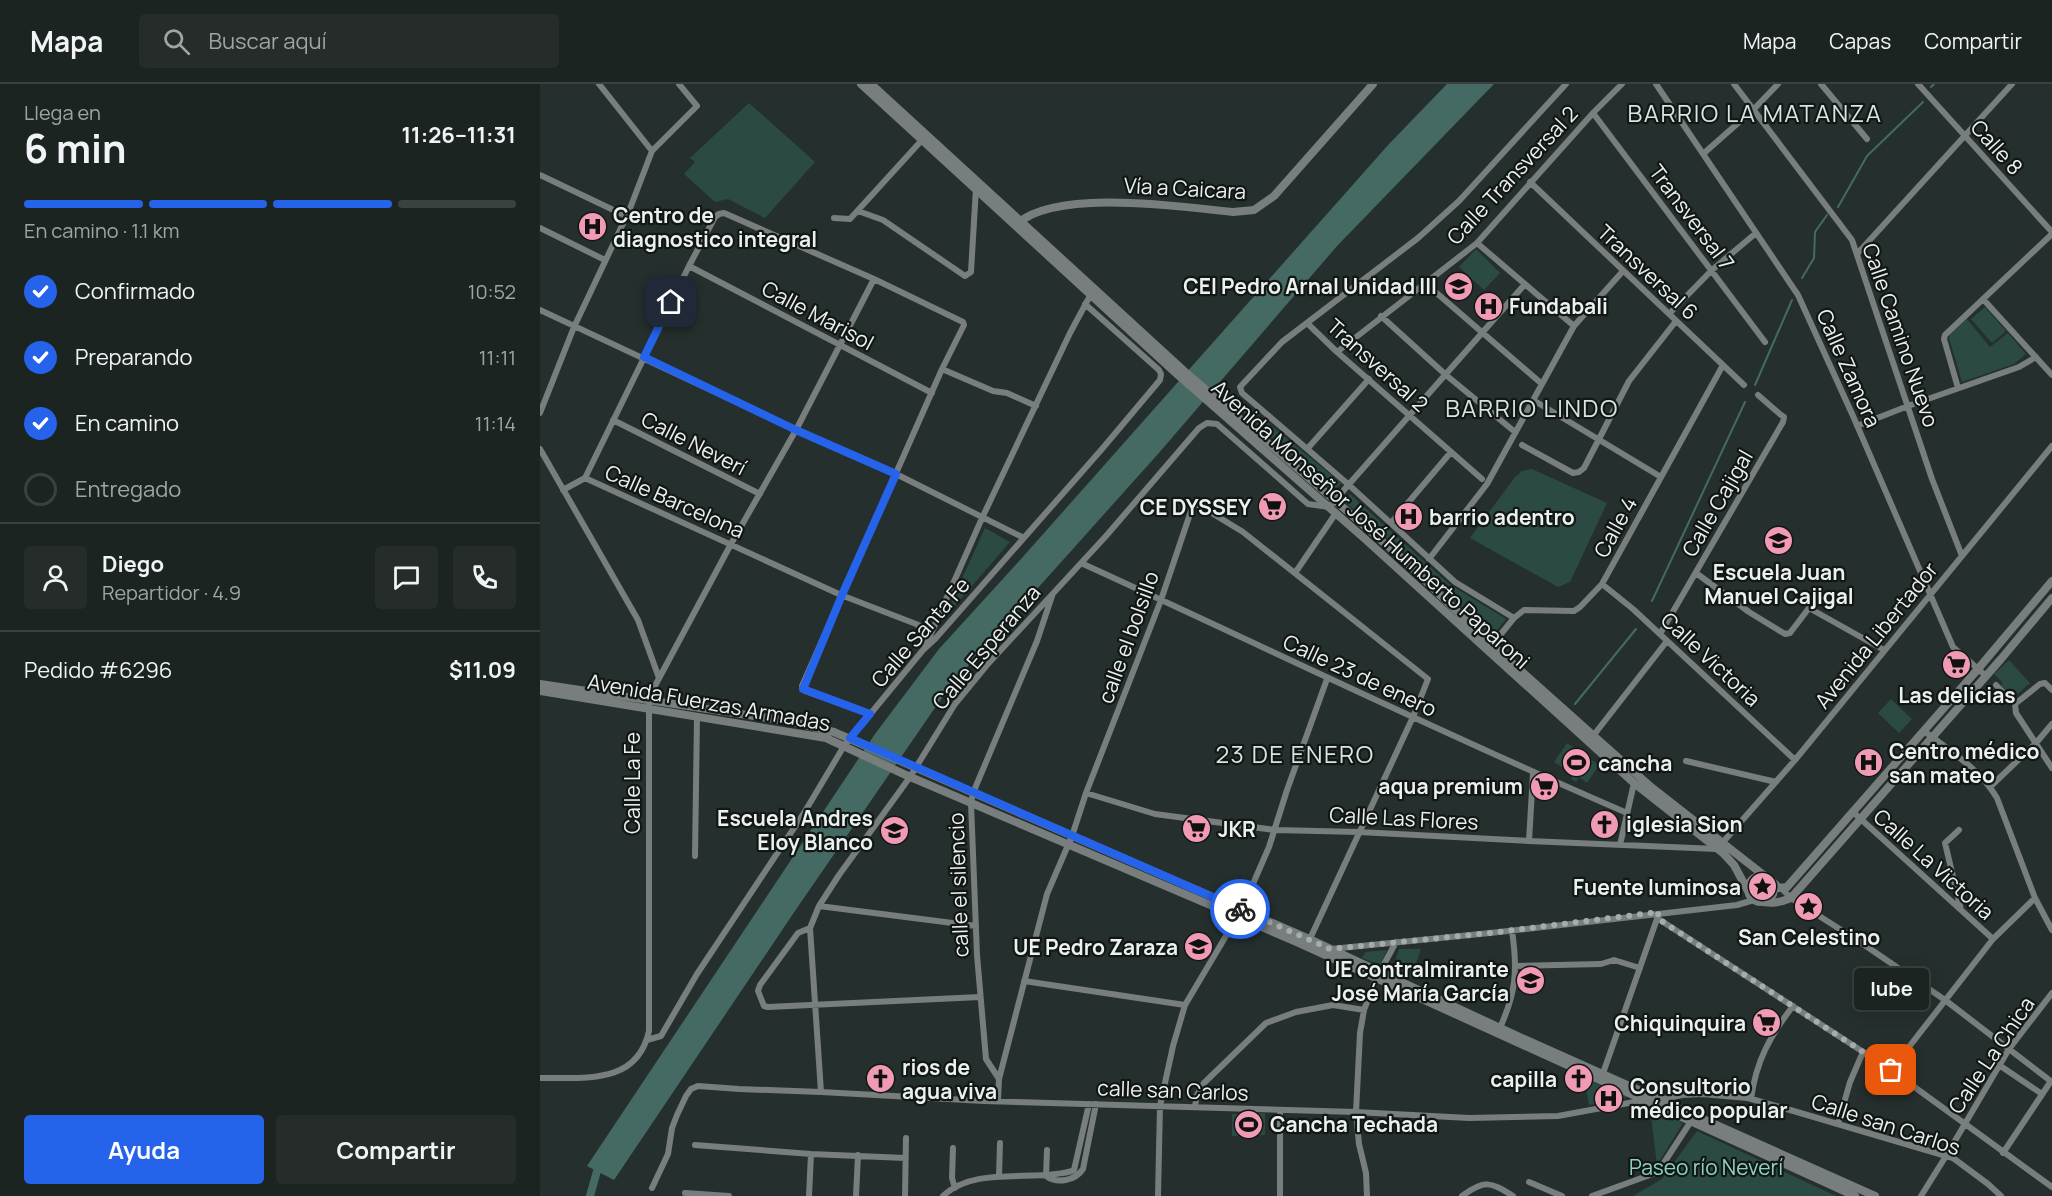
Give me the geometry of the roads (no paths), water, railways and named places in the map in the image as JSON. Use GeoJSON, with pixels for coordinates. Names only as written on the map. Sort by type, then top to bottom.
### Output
{"type":"FeatureCollection","features":[{"type":"Feature","properties":{"kind":"street"},"geometry":{"type":"LineString","coordinates":[[599,84],[652,151]]}},
{"type":"Feature","properties":{"kind":"street"},"geometry":{"type":"LineString","coordinates":[[540,413],[574,327],[626,216],[652,151],[697,106],[679,84]]}},
{"type":"Feature","properties":{"kind":"street","name":"Avenida Monseñor José Humberto Paparoni"},"geometry":{"type":"LineString","coordinates":[[861,84],[976,188],[1019,223],[1091,294],[1332,504],[1403,559],[1492,645],[1651,788],[1720,846],[1754,898]]}},
{"type":"Feature","properties":{"kind":"street","name":"Avenida Monseñor José Humberto Paparoni"},"geometry":{"type":"LineString","coordinates":[[871,84],[1181,373]]}},
{"type":"Feature","properties":{"kind":"street","name":"Vía a Caicara"},"geometry":{"type":"LineString","coordinates":[[1019,223],[1036,214],[1070,204],[1097,202],[1233,212],[1254,210],[1267,203],[1287,184],[1373,84]]}},
{"type":"Feature","properties":{"kind":"street"},"geometry":{"type":"LineString","coordinates":[[1492,645],[1514,618],[1455,582],[1308,448],[1242,393],[1240,387],[1282,342],[1418,238],[1459,201],[1566,84]]}},
{"type":"Feature","properties":{"kind":"street","name":"Calle Transversal 2"},"geometry":{"type":"LineString","coordinates":[[1337,352],[1477,243],[1593,113],[1623,84]]}},
{"type":"Feature","properties":{"kind":"street","name":"Calle Zamora"},"geometry":{"type":"LineString","coordinates":[[1656,84],[1798,295],[1953,647],[1986,676]]}},
{"type":"Feature","properties":{"kind":"street","name":"Calle Camino Nuevo"},"geometry":{"type":"LineString","coordinates":[[1734,84],[1852,240],[1932,479],[1962,556]]}},
{"type":"Feature","properties":{"kind":"street"},"geometry":{"type":"LineString","coordinates":[[1703,154],[1754,109],[1778,84]]}},
{"type":"Feature","properties":{"kind":"street"},"geometry":{"type":"LineString","coordinates":[[1821,84],[1867,140]]}},
{"type":"Feature","properties":{"kind":"street","name":"Calle 8"},"geometry":{"type":"LineString","coordinates":[[1918,84],[2052,233]]}},
{"type":"Feature","properties":{"kind":"street"},"geometry":{"type":"LineString","coordinates":[[1857,254],[2012,84]]}},
{"type":"Feature","properties":{"kind":"street","name":"Transversal 7"},"geometry":{"type":"LineString","coordinates":[[1593,113],[1765,342]]}},
{"type":"Feature","properties":{"kind":"street"},"geometry":{"type":"LineString","coordinates":[[834,218],[850,219],[922,140]]}},
{"type":"Feature","properties":{"kind":"street"},"geometry":{"type":"LineString","coordinates":[[540,176],[626,216]]}},
{"type":"Feature","properties":{"kind":"street","name":"Transversal 6"},"geometry":{"type":"LineString","coordinates":[[1530,182],[1744,385]]}},
{"type":"Feature","properties":{"kind":"street"},"geometry":{"type":"LineString","coordinates":[[858,211],[883,220],[965,276],[971,272],[976,188]]}},
{"type":"Feature","properties":{"kind":"street","name":"Calle Barcelona"},"geometry":{"type":"LineString","coordinates":[[874,279],[724,213],[715,217],[585,478],[842,595],[931,632]]}},
{"type":"Feature","properties":{"kind":"street"},"geometry":{"type":"LineString","coordinates":[[540,228],[605,260]]}},
{"type":"Feature","properties":{"kind":"street"},"geometry":{"type":"LineString","coordinates":[[1669,315],[1712,270],[1756,233]]}},
{"type":"Feature","properties":{"kind":"street"},"geometry":{"type":"LineString","coordinates":[[1958,388],[1944,339],[1945,335],[2052,233]]}},
{"type":"Feature","properties":{"kind":"street"},"geometry":{"type":"LineString","coordinates":[[1477,243],[1574,326]]}},
{"type":"Feature","properties":{"kind":"street","name":"Calle Marisol"},"geometry":{"type":"LineString","coordinates":[[689,266],[932,393]]}},
{"type":"Feature","properties":{"kind":"street"},"geometry":{"type":"LineString","coordinates":[[1429,559],[1487,484],[1574,326],[1623,271]]}},
{"type":"Feature","properties":{"kind":"street"},"geometry":{"type":"LineString","coordinates":[[870,714],[805,691],[802,686],[942,369],[964,325],[963,322],[874,279]]}},
{"type":"Feature","properties":{"kind":"street","name":"Calle La Fe"},"geometry":{"type":"LineString","coordinates":[[647,1040],[649,1031],[649,697],[731,544],[796,430],[874,279]]}},
{"type":"Feature","properties":{"kind":"street"},"geometry":{"type":"LineString","coordinates":[[1425,283],[1542,384]]}},
{"type":"Feature","properties":{"kind":"street"},"geometry":{"type":"LineString","coordinates":[[1332,504],[1525,284]]}},
{"type":"Feature","properties":{"kind":"street"},"geometry":{"type":"LineString","coordinates":[[923,650],[983,516],[1091,294]]}},
{"type":"Feature","properties":{"kind":"street"},"geometry":{"type":"LineString","coordinates":[[1983,299],[2052,375]]}},
{"type":"Feature","properties":{"kind":"street","name":"Calle Santa Fe"},"geometry":{"type":"LineString","coordinates":[[647,1040],[661,1036],[697,974],[870,714],[923,650],[1024,538],[1160,380],[1159,370],[1085,304]]}},
{"type":"Feature","properties":{"kind":"street"},"geometry":{"type":"LineString","coordinates":[[540,310],[796,430],[896,474],[1024,538]]}},
{"type":"Feature","properties":{"kind":"street"},"geometry":{"type":"LineString","coordinates":[[1381,316],[1446,375],[1515,432]]}},
{"type":"Feature","properties":{"kind":"street"},"geometry":{"type":"LineString","coordinates":[[1522,445],[1573,473],[1584,468],[1629,381],[1676,321]]}},
{"type":"Feature","properties":{"kind":"street","name":"Transversal 2"},"geometry":{"type":"LineString","coordinates":[[1307,323],[1482,479]]}},
{"type":"Feature","properties":{"kind":"street"},"geometry":{"type":"LineString","coordinates":[[1857,426],[2019,367],[2036,357]]}},
{"type":"Feature","properties":{"kind":"street","name":"Calle 4"},"geometry":{"type":"LineString","coordinates":[[1514,618],[1524,610],[1574,611],[1602,584],[1723,365]]}},
{"type":"Feature","properties":{"kind":"street"},"geometry":{"type":"LineString","coordinates":[[942,369],[1036,406]]}},
{"type":"Feature","properties":{"kind":"street"},"geometry":{"type":"LineString","coordinates":[[1308,448],[1369,379]]}},
{"type":"Feature","properties":{"kind":"street","name":"Calle Cajigal"},"geometry":{"type":"LineString","coordinates":[[1660,634],[1783,422],[1784,417],[1758,395]]}},
{"type":"Feature","properties":{"kind":"street"},"geometry":{"type":"LineString","coordinates":[[1533,400],[1661,477]]}},
{"type":"Feature","properties":{"kind":"street","name":"Calle Neverí"},"geometry":{"type":"LineString","coordinates":[[613,420],[760,495]]}},
{"type":"Feature","properties":{"kind":"street","name":"Calle Esperanza"},"geometry":{"type":"LineString","coordinates":[[819,906],[909,777],[955,704],[987,665],[1081,563],[1199,428],[1207,423],[1217,424],[1308,504],[1332,504]]}},
{"type":"Feature","properties":{"kind":"street","name":"Avenida Libertador"},"geometry":{"type":"LineString","coordinates":[[1720,846],[1796,760],[2052,446]]}},
{"type":"Feature","properties":{"kind":"street"},"geometry":{"type":"LineString","coordinates":[[540,449],[638,620],[659,678]]}},
{"type":"Feature","properties":{"kind":"street"},"geometry":{"type":"LineString","coordinates":[[1390,523],[1451,452]]}},
{"type":"Feature","properties":{"kind":"street"},"geometry":{"type":"LineString","coordinates":[[563,490],[585,478]]}},
{"type":"Feature","properties":{"kind":"street","name":"calle el bolsillo"},"geometry":{"type":"LineString","coordinates":[[998,1100],[999,1079],[1047,894],[1070,840],[1161,600],[1192,508],[1197,504],[1243,532],[1428,679],[1413,717]]}},
{"type":"Feature","properties":{"kind":"street","name":"Avenida Monseñor José Humberto Paparoni"},"geometry":{"type":"LineString","coordinates":[[1332,504],[1336,513],[1634,783],[1782,889]]}},
{"type":"Feature","properties":{"kind":"street"},"geometry":{"type":"LineString","coordinates":[[1295,573],[1336,513]]}},
{"type":"Feature","properties":{"kind":"street","name":"Calle 23 de enero"},"geometry":{"type":"LineString","coordinates":[[1081,563],[1327,679],[1533,773],[1627,813]]}},
{"type":"Feature","properties":{"kind":"street"},"geometry":{"type":"LineString","coordinates":[[1695,573],[1749,612],[1785,634],[1790,633],[1809,608],[1884,650]]}},
{"type":"Feature","properties":{"kind":"street"},"geometry":{"type":"LineString","coordinates":[[2003,1153],[2051,1081],[1944,1000],[1791,898],[1782,889],[1787,887],[1853,812],[2052,581]]}},
{"type":"Feature","properties":{"kind":"street","name":"Calle Victoria"},"geometry":{"type":"LineString","coordinates":[[1602,584],[1633,609],[1796,760]]}},
{"type":"Feature","properties":{"kind":"street","name":"calle el silencio"},"geometry":{"type":"LineString","coordinates":[[999,1079],[986,1059],[980,997],[971,803],[973,793],[1037,641],[1053,593]]}},
{"type":"Feature","properties":{"kind":"street"},"geometry":{"type":"LineString","coordinates":[[1754,898],[1769,904],[1780,903],[1791,898],[2052,598]]}},
{"type":"Feature","properties":{"kind":"street"},"geometry":{"type":"LineString","coordinates":[[1593,736],[1667,641]]}},
{"type":"Feature","properties":{"kind":"street"},"geometry":{"type":"LineString","coordinates":[[1158,1196],[1160,1106],[1185,1005],[1242,909],[1269,847],[1327,679]]}},
{"type":"Feature","properties":{"kind":"street"},"geometry":{"type":"LineString","coordinates":[[2015,704],[2040,684],[2045,683],[2052,690]]}},
{"type":"Feature","properties":{"kind":"street","name":"Avenida Fuerzas Armadas"},"geometry":{"type":"LineString","coordinates":[[540,684],[649,705],[697,717],[826,738],[971,803],[1242,909],[1308,943],[1319,954],[1378,976],[1601,1077],[1659,1100],[1855,1196]]}},
{"type":"Feature","properties":{"kind":"street"},"geometry":{"type":"LineString","coordinates":[[1996,685],[2015,704],[2016,713],[2052,768]]}},
{"type":"Feature","properties":{"kind":"street","name":"Avenida Fuerzas Armadas"},"geometry":{"type":"LineString","coordinates":[[540,691],[818,727],[973,793],[1236,916],[1330,949],[1378,976]]}},
{"type":"Feature","properties":{"kind":"street"},"geometry":{"type":"LineString","coordinates":[[695,856],[697,717]]}},
{"type":"Feature","properties":{"kind":"street"},"geometry":{"type":"LineString","coordinates":[[1308,943],[1413,717]]}},
{"type":"Feature","properties":{"kind":"street"},"geometry":{"type":"LineString","coordinates":[[1990,786],[2036,743],[2052,724]]}},
{"type":"Feature","properties":{"kind":"street"},"geometry":{"type":"LineString","coordinates":[[1924,731],[1975,770],[1990,786],[1997,798],[2035,898],[2052,930]]}},
{"type":"Feature","properties":{"kind":"street"},"geometry":{"type":"LineString","coordinates":[[1686,761],[1776,782]]}},
{"type":"Feature","properties":{"kind":"street"},"geometry":{"type":"LineString","coordinates":[[1529,841],[1533,773]]}},
{"type":"Feature","properties":{"kind":"street"},"geometry":{"type":"LineString","coordinates":[[1620,845],[1634,783]]}},
{"type":"Feature","properties":{"kind":"street","name":"Calle Las Flores"},"geometry":{"type":"LineString","coordinates":[[1086,794],[1155,814],[1275,830],[1620,845],[1720,846]]}},
{"type":"Feature","properties":{"kind":"street","name":"Calle La Victoria"},"geometry":{"type":"LineString","coordinates":[[1853,812],[1993,939]]}},
{"type":"Feature","properties":{"kind":"street"},"geometry":{"type":"LineString","coordinates":[[1959,830],[1945,843],[1961,911]]}},
{"type":"Feature","properties":{"kind":"street"},"geometry":{"type":"LineString","coordinates":[[1319,954],[1330,949],[1658,915],[1737,905],[1754,898],[1767,900],[1773,894],[1774,886],[1768,878],[1758,876],[1751,881],[1754,898]]}},
{"type":"Feature","properties":{"kind":"street"},"geometry":{"type":"LineString","coordinates":[[1891,1070],[1993,939],[2035,898]]}},
{"type":"Feature","properties":{"kind":"street"},"geometry":{"type":"LineString","coordinates":[[821,1092],[810,928],[819,906],[976,926]]}},
{"type":"Feature","properties":{"kind":"street"},"geometry":{"type":"LineString","coordinates":[[1601,1077],[1658,915]]}},
{"type":"Feature","properties":{"kind":"street"},"geometry":{"type":"LineString","coordinates":[[1658,915],[1891,1070],[2052,1187]]}},
{"type":"Feature","properties":{"kind":"street"},"geometry":{"type":"LineString","coordinates":[[810,928],[798,933],[760,985],[758,991],[762,1002],[768,1007],[980,997]]}},
{"type":"Feature","properties":{"kind":"street"},"geometry":{"type":"LineString","coordinates":[[1498,1031],[1512,996],[1516,976],[1512,931]]}},
{"type":"Feature","properties":{"kind":"street"},"geometry":{"type":"LineString","coordinates":[[1367,1196],[1366,1173],[1359,1144],[1356,1112],[1360,1033],[1364,1010],[1378,976],[1396,942]]}},
{"type":"Feature","properties":{"kind":"street"},"geometry":{"type":"LineString","coordinates":[[1516,966],[1601,964],[1614,960],[1640,968]]}},
{"type":"Feature","properties":{"kind":"street"},"geometry":{"type":"LineString","coordinates":[[1024,981],[1185,1005]]}},
{"type":"Feature","properties":{"kind":"street","name":"Calle La Chica"},"geometry":{"type":"LineString","coordinates":[[1921,1196],[2009,1049],[2052,993]]}},
{"type":"Feature","properties":{"kind":"street"},"geometry":{"type":"LineString","coordinates":[[1195,1107],[1197,1095],[1204,1083],[1266,1023],[1296,1012],[1333,1005],[1364,1010]]}},
{"type":"Feature","properties":{"kind":"street"},"geometry":{"type":"LineString","coordinates":[[1751,1099],[1754,1078],[1761,1056],[1775,1028],[1793,1006]]}},
{"type":"Feature","properties":{"kind":"street"},"geometry":{"type":"LineString","coordinates":[[540,1078],[605,1076],[617,1073],[627,1068],[635,1060],[647,1040]]}},
{"type":"Feature","properties":{"kind":"street"},"geometry":{"type":"LineString","coordinates":[[1838,1124],[1850,1082],[1863,1052]]}},
{"type":"Feature","properties":{"kind":"street"},"geometry":{"type":"LineString","coordinates":[[1999,1065],[2042,1094]]}},
{"type":"Feature","properties":{"kind":"street","name":"Avenida Fuerzas Armadas"},"geometry":{"type":"LineString","coordinates":[[1601,1077],[1645,1100],[1693,1118],[1875,1196]]}},
{"type":"Feature","properties":{"kind":"street","name":"calle san Carlos"},"geometry":{"type":"LineString","coordinates":[[652,1188],[668,1154],[672,1128],[677,1115],[691,1089],[698,1086],[984,1101],[1356,1112],[1469,1118],[1558,1116],[1645,1100]]}},
{"type":"Feature","properties":{"kind":"street","name":"Calle san Carlos"},"geometry":{"type":"LineString","coordinates":[[1645,1100],[1702,1094],[1751,1099],[1953,1158],[2001,1196]]}},
{"type":"Feature","properties":{"kind":"street"},"geometry":{"type":"LineString","coordinates":[[943,1196],[970,1182],[999,1176],[1046,1176],[1052,1180],[1072,1179],[1079,1175],[1083,1169],[1093,1104]]}},
{"type":"Feature","properties":{"kind":"street"},"geometry":{"type":"LineString","coordinates":[[1280,1110],[1280,1196]]}},
{"type":"Feature","properties":{"kind":"street"},"geometry":{"type":"LineString","coordinates":[[1592,1196],[1658,1172],[1693,1118]]}},
{"type":"Feature","properties":{"kind":"street"},"geometry":{"type":"LineString","coordinates":[[905,1196],[906,1138]]}},
{"type":"Feature","properties":{"kind":"street"},"geometry":{"type":"LineString","coordinates":[[999,1176],[1000,1143]]}},
{"type":"Feature","properties":{"kind":"street"},"geometry":{"type":"LineString","coordinates":[[695,1145],[905,1158]]}},
{"type":"Feature","properties":{"kind":"street"},"geometry":{"type":"LineString","coordinates":[[953,1148],[952,1178],[955,1188]]}},
{"type":"Feature","properties":{"kind":"street"},"geometry":{"type":"LineString","coordinates":[[1046,1176],[1047,1150]]}},
{"type":"Feature","properties":{"kind":"street"},"geometry":{"type":"LineString","coordinates":[[809,1196],[812,1154]]}},
{"type":"Feature","properties":{"kind":"street"},"geometry":{"type":"LineString","coordinates":[[856,1196],[858,1155]]}},
{"type":"Feature","properties":{"kind":"street"},"geometry":{"type":"LineString","coordinates":[[1529,1182],[1562,1196]]}},
{"type":"Feature","properties":{"kind":"street"},"geometry":{"type":"LineString","coordinates":[[1464,1195],[1483,1184],[1513,1196]]}},
{"type":"Feature","properties":{"kind":"street"},"geometry":{"type":"LineString","coordinates":[[685,1193],[729,1196]]}},
{"type":"Feature","properties":{"kind":"waterway"},"geometry":{"type":"LineString","coordinates":[[1931,87],[1934,84]]}},
{"type":"Feature","properties":{"kind":"waterway"},"geometry":{"type":"LineString","coordinates":[[1838,207],[1867,156],[1923,102]]}},
{"type":"Feature","properties":{"kind":"waterway"},"geometry":{"type":"LineString","coordinates":[[1802,278],[1814,258],[1815,232],[1827,215]]}},
{"type":"Feature","properties":{"kind":"waterway"},"geometry":{"type":"LineString","coordinates":[[1755,385],[1792,300]]}},
{"type":"Feature","properties":{"kind":"waterway"},"geometry":{"type":"LineString","coordinates":[[1652,601],[1745,402]]}},
{"type":"Feature","properties":{"kind":"waterway"},"geometry":{"type":"LineString","coordinates":[[1575,704],[1636,629]]}},
{"type":"Feature","properties":{"kind":"waterway"},"geometry":{"type":"LineString","coordinates":[[590,1196],[601,1164]]}},
{"type":"Feature","properties":{"kind":"place","name":"Centro de diagnostico integral"},"geometry":{"type":"Point","coordinates":[592,227]}},
{"type":"Feature","properties":{"kind":"place","name":"CEI Pedro Arnal Unidad III"},"geometry":{"type":"Point","coordinates":[1458,286]}},
{"type":"Feature","properties":{"kind":"place","name":"Fundabali"},"geometry":{"type":"Point","coordinates":[1488,306]}},
{"type":"Feature","properties":{"kind":"place","name":"CE DYSSEY"},"geometry":{"type":"Point","coordinates":[1272,507]}},
{"type":"Feature","properties":{"kind":"place","name":"barrio adentro"},"geometry":{"type":"Point","coordinates":[1408,517]}},
{"type":"Feature","properties":{"kind":"place","name":"Escuela Juan Manuel Cajigal"},"geometry":{"type":"Point","coordinates":[1779,541]}},
{"type":"Feature","properties":{"kind":"place","name":"Las delicias"},"geometry":{"type":"Point","coordinates":[1957,664]}},
{"type":"Feature","properties":{"kind":"place","name":"cancha"},"geometry":{"type":"Point","coordinates":[1577,763]}},
{"type":"Feature","properties":{"kind":"place","name":"Centro médico san mateo"},"geometry":{"type":"Point","coordinates":[1868,763]}},
{"type":"Feature","properties":{"kind":"place","name":"aqua premium"},"geometry":{"type":"Point","coordinates":[1544,786]}},
{"type":"Feature","properties":{"kind":"place","name":"iglesia Sion"},"geometry":{"type":"Point","coordinates":[1605,824]}},
{"type":"Feature","properties":{"kind":"place","name":"JKR"},"geometry":{"type":"Point","coordinates":[1197,829]}},
{"type":"Feature","properties":{"kind":"place","name":"Escuela Andres Eloy Blanco"},"geometry":{"type":"Point","coordinates":[894,830]}},
{"type":"Feature","properties":{"kind":"place","name":"Fuente luminosa"},"geometry":{"type":"Point","coordinates":[1762,887]}},
{"type":"Feature","properties":{"kind":"place","name":"San Celestino"},"geometry":{"type":"Point","coordinates":[1809,906]}},
{"type":"Feature","properties":{"kind":"place","name":"UE Pedro Zaraza"},"geometry":{"type":"Point","coordinates":[1199,947]}},
{"type":"Feature","properties":{"kind":"place","name":"UE contralmirante José María García"},"geometry":{"type":"Point","coordinates":[1530,981]}},
{"type":"Feature","properties":{"kind":"place","name":"Chiquinquira"},"geometry":{"type":"Point","coordinates":[1767,1023]}},
{"type":"Feature","properties":{"kind":"place","name":"lube"},"geometry":{"type":"Point","coordinates":[1891,1070]}},
{"type":"Feature","properties":{"kind":"place","name":"rios de agua viva"},"geometry":{"type":"Point","coordinates":[881,1079]}},
{"type":"Feature","properties":{"kind":"place","name":"capilla"},"geometry":{"type":"Point","coordinates":[1578,1079]}},
{"type":"Feature","properties":{"kind":"place","name":"Consultorio médico popular"},"geometry":{"type":"Point","coordinates":[1609,1098]}},
{"type":"Feature","properties":{"kind":"place","name":"Cancha Techada"},"geometry":{"type":"Point","coordinates":[1249,1124]}},
{"type":"Feature","properties":{"kind":"district","name":"BARRIO LA MATANZA"},"geometry":{"type":"Point","coordinates":[1755,112]}},
{"type":"Feature","properties":{"kind":"district","name":"BARRIO LINDO"},"geometry":{"type":"Point","coordinates":[1532,407]}},
{"type":"Feature","properties":{"kind":"district","name":"23 DE ENERO"},"geometry":{"type":"Point","coordinates":[1295,753]}},
{"type":"Feature","properties":{"kind":"park label","name":"Paseo río Neverí"},"geometry":{"type":"Point","coordinates":[1706,1167]}}]}
